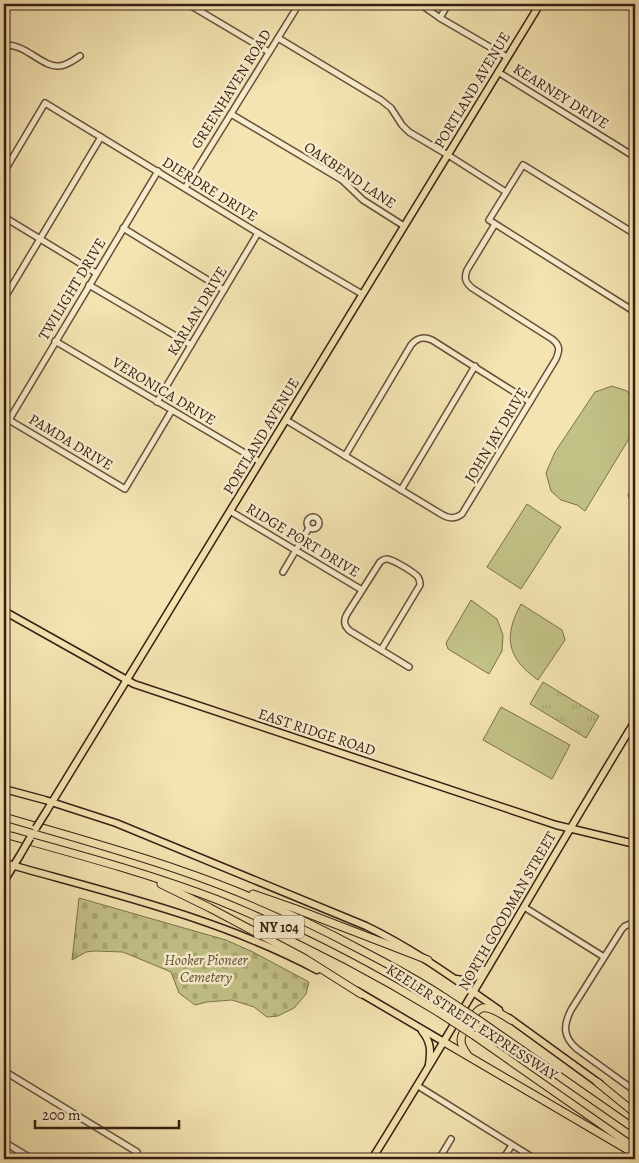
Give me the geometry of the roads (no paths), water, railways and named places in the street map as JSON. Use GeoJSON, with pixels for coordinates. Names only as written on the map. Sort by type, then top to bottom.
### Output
{"type":"FeatureCollection","features":[{"type":"Feature","properties":{"kind":"highway","name":"KEELER STREET EXPRESSWAY"},"geometry":{"type":"LineString","coordinates":[[4,817],[120,850],[195,876],[252,898],[316,927],[387,964],[445,998],[635,1129]]}},
{"type":"Feature","properties":{"kind":"highway","name":"KEELER STREET EXPRESSWAY"},"geometry":{"type":"LineString","coordinates":[[4,834],[110,864],[201,894],[274,924],[360,967],[438,1012],[635,1148]]}},
{"type":"Feature","properties":{"kind":"highway"},"geometry":{"type":"LineString","coordinates":[[110,864],[150,880],[216,911],[313,963],[361,994]]}},
{"type":"Feature","properties":{"kind":"highway"},"geometry":{"type":"LineString","coordinates":[[195,876],[284,904],[428,960]]}},
{"type":"Feature","properties":{"kind":"highway"},"geometry":{"type":"LineString","coordinates":[[473,1059],[464,1050],[461,1039],[476,1012],[486,1008],[511,1020]]}},
{"type":"Feature","properties":{"kind":"highway"},"geometry":{"type":"LineString","coordinates":[[444,1042],[635,1154]]}},
{"type":"Feature","properties":{"kind":"highway"},"geometry":{"type":"LineString","coordinates":[[597,1082],[635,1111]]}},
{"type":"Feature","properties":{"kind":"main road","name":"PORTLAND AVENUE"},"geometry":{"type":"LineString","coordinates":[[4,881],[540,4]]}},
{"type":"Feature","properties":{"kind":"main road","name":"EAST RIDGE ROAD"},"geometry":{"type":"LineString","coordinates":[[4,611],[126,680],[169,696],[570,829],[635,844]]}},
{"type":"Feature","properties":{"kind":"main road","name":"NORTH GOODMAN STREET"},"geometry":{"type":"LineString","coordinates":[[372,1159],[418,1086],[635,722]]}},
{"type":"Feature","properties":{"kind":"main road"},"geometry":{"type":"LineString","coordinates":[[4,789],[52,802],[116,823],[359,922],[428,960],[597,1082]]}},
{"type":"Feature","properties":{"kind":"main road"},"geometry":{"type":"LineString","coordinates":[[4,863],[168,909],[210,923],[283,953],[322,972],[444,1042]]}},
{"type":"Feature","properties":{"kind":"main road"},"geometry":{"type":"LineString","coordinates":[[451,976],[462,980],[471,980],[490,964]]}},
{"type":"Feature","properties":{"kind":"main road"},"geometry":{"type":"LineString","coordinates":[[415,1026],[427,1038],[430,1045],[427,1071]]}},
{"type":"Feature","properties":{"kind":"street"},"geometry":{"type":"LineString","coordinates":[[188,4],[269,52]]}},
{"type":"Feature","properties":{"kind":"street","name":"GREENHAVEN ROAD"},"geometry":{"type":"LineString","coordinates":[[185,188],[299,4]]}},
{"type":"Feature","properties":{"kind":"street"},"geometry":{"type":"LineString","coordinates":[[420,4],[440,18],[507,57]]}},
{"type":"Feature","properties":{"kind":"street"},"geometry":{"type":"LineString","coordinates":[[440,18],[448,4]]}},
{"type":"Feature","properties":{"kind":"street"},"geometry":{"type":"LineString","coordinates":[[278,38],[381,100],[391,108],[409,132],[506,192]]}},
{"type":"Feature","properties":{"kind":"street"},"geometry":{"type":"LineString","coordinates":[[4,45],[18,46],[54,66],[65,65],[80,56]]}},
{"type":"Feature","properties":{"kind":"street","name":"KEARNEY DRIVE"},"geometry":{"type":"LineString","coordinates":[[498,72],[635,157]]}},
{"type":"Feature","properties":{"kind":"street","name":"DIERDRE DRIVE"},"geometry":{"type":"LineString","coordinates":[[4,172],[44,104],[362,294]]}},
{"type":"Feature","properties":{"kind":"street","name":"OAKBEND LANE"},"geometry":{"type":"LineString","coordinates":[[231,114],[342,180],[363,200],[404,226]]}},
{"type":"Feature","properties":{"kind":"street"},"geometry":{"type":"LineString","coordinates":[[4,299],[101,138]]}},
{"type":"Feature","properties":{"kind":"street"},"geometry":{"type":"LineString","coordinates":[[635,234],[523,165],[488,220],[635,312]]}},
{"type":"Feature","properties":{"kind":"street","name":"TWILIGHT DRIVE"},"geometry":{"type":"LineString","coordinates":[[6,418],[158,171]]}},
{"type":"Feature","properties":{"kind":"street"},"geometry":{"type":"LineString","coordinates":[[4,217],[96,273]]}},
{"type":"Feature","properties":{"kind":"street","name":"JOHN JAY DRIVE"},"geometry":{"type":"LineString","coordinates":[[286,420],[446,517],[459,517],[467,508],[530,402],[558,354],[559,346],[557,342],[472,288],[465,280],[467,270],[495,224]]}},
{"type":"Feature","properties":{"kind":"street"},"geometry":{"type":"LineString","coordinates":[[123,228],[224,290]]}},
{"type":"Feature","properties":{"kind":"street","name":"KARLAN DRIVE"},"geometry":{"type":"LineString","coordinates":[[158,402],[258,233]]}},
{"type":"Feature","properties":{"kind":"street"},"geometry":{"type":"LineString","coordinates":[[89,285],[191,346]]}},
{"type":"Feature","properties":{"kind":"street"},"geometry":{"type":"LineString","coordinates":[[345,456],[411,345],[414,341],[423,338],[432,340],[530,402]]}},
{"type":"Feature","properties":{"kind":"street","name":"VERONICA DRIVE"},"geometry":{"type":"LineString","coordinates":[[55,341],[260,462]]}},
{"type":"Feature","properties":{"kind":"street"},"geometry":{"type":"LineString","coordinates":[[401,490],[475,366]]}},
{"type":"Feature","properties":{"kind":"street","name":"PAMDA DRIVE"},"geometry":{"type":"LineString","coordinates":[[6,418],[125,489],[172,410]]}},
{"type":"Feature","properties":{"kind":"street","name":"RIDGE PORT DRIVE"},"geometry":{"type":"LineString","coordinates":[[230,511],[362,590]]}},
{"type":"Feature","properties":{"kind":"street"},"geometry":{"type":"LineString","coordinates":[[284,572],[309,528]]}},
{"type":"Feature","properties":{"kind":"street"},"geometry":{"type":"LineString","coordinates":[[382,650],[420,585],[420,580],[416,575],[394,561],[385,559],[380,562],[345,617],[345,624],[350,631],[409,668]]}},
{"type":"Feature","properties":{"kind":"street"},"geometry":{"type":"LineString","coordinates":[[524,907],[604,957]]}},
{"type":"Feature","properties":{"kind":"street"},"geometry":{"type":"LineString","coordinates":[[635,922],[622,929],[604,957],[574,1004],[567,1018],[565,1031],[571,1043],[577,1049],[635,1091]]}},
{"type":"Feature","properties":{"kind":"street"},"geometry":{"type":"LineString","coordinates":[[4,1071],[138,1152]]}},
{"type":"Feature","properties":{"kind":"street"},"geometry":{"type":"LineString","coordinates":[[418,1086],[535,1159]]}},
{"type":"Feature","properties":{"kind":"street"},"geometry":{"type":"LineString","coordinates":[[438,1159],[451,1140]]}},
{"type":"Feature","properties":{"kind":"street"},"geometry":{"type":"LineString","coordinates":[[4,1142],[32,1159]]}},
{"type":"Feature","properties":{"kind":"street"},"geometry":{"type":"LineString","coordinates":[[502,1159],[512,1145]]}},
{"type":"Feature","properties":{"kind":"park label","name":"Hooker Pioneer Cemetery"},"geometry":{"type":"Point","coordinates":[206,968]}}]}
